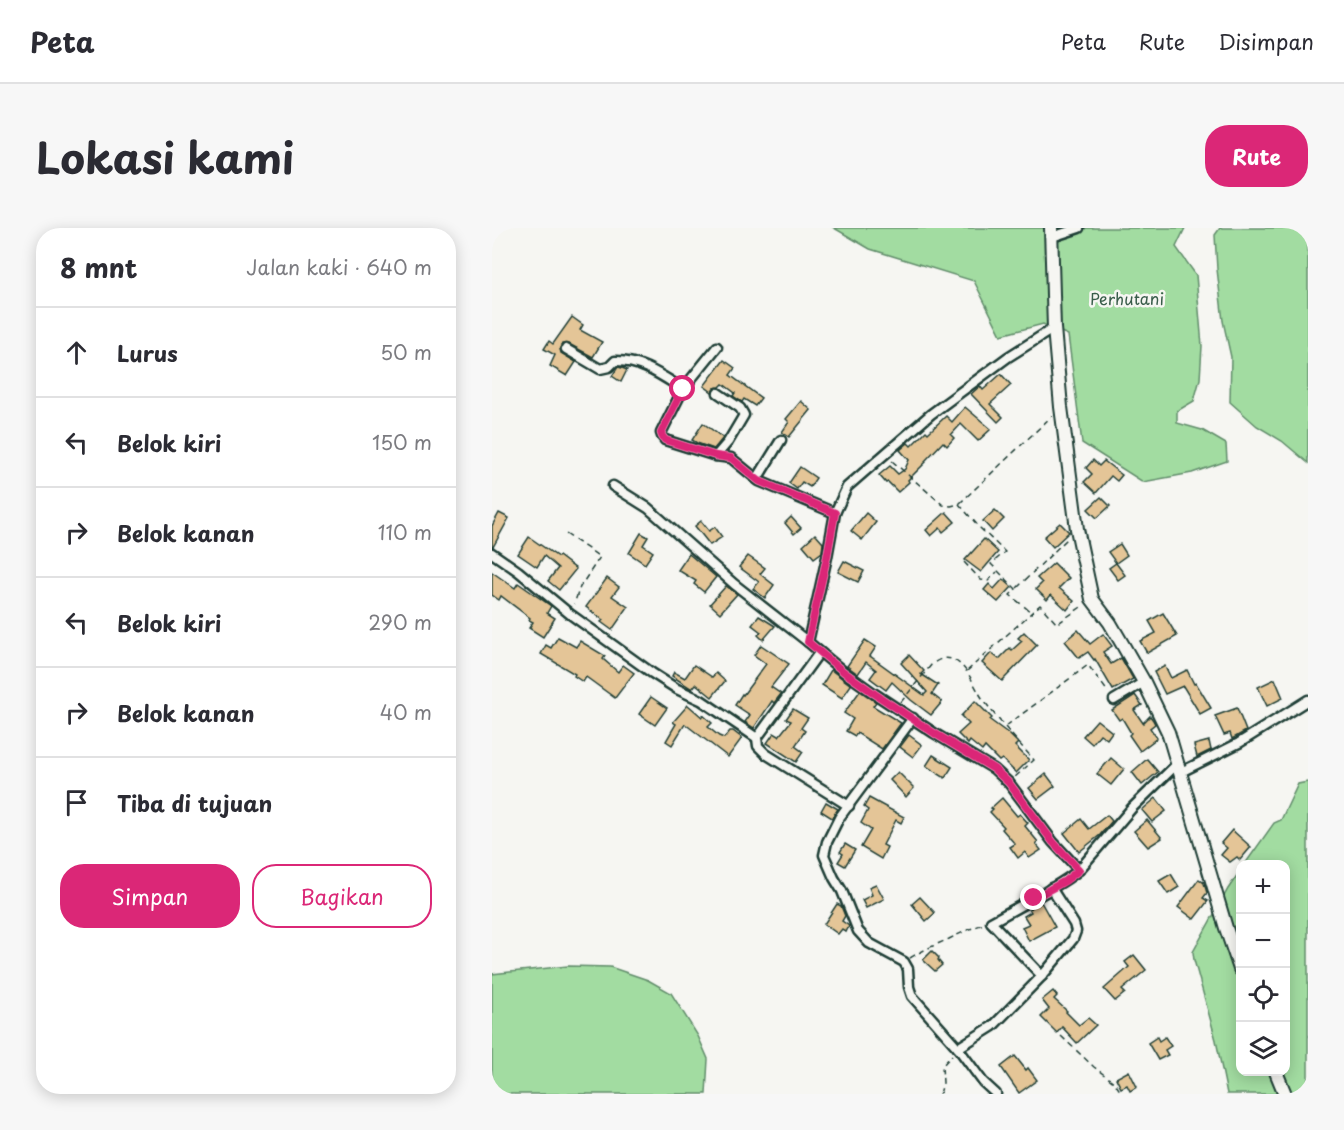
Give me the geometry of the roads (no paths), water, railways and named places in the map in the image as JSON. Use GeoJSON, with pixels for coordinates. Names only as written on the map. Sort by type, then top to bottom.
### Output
{"type":"FeatureCollection","features":[{"type":"Feature","properties":{"kind":"street"},"geometry":{"type":"LineString","coordinates":[[1079,228],[1052,232],[1054,328],[1061,407],[1077,529],[1092,599],[1110,622],[1144,682],[1168,732],[1240,968]]}},
{"type":"Feature","properties":{"kind":"street"},"geometry":{"type":"LineString","coordinates":[[808,642],[835,513],[847,487],[931,414],[1008,357],[1054,328]]}},
{"type":"Feature","properties":{"kind":"street"},"geometry":{"type":"LineString","coordinates":[[717,346],[683,389],[661,433],[662,436],[665,440],[716,456],[731,458],[757,479],[835,513]]}},
{"type":"Feature","properties":{"kind":"street"},"geometry":{"type":"LineString","coordinates":[[566,348],[600,369],[609,367],[615,361],[649,368],[683,389]]}},
{"type":"Feature","properties":{"kind":"street"},"geometry":{"type":"LineString","coordinates":[[716,456],[728,442],[744,415],[740,408],[718,393]]}},
{"type":"Feature","properties":{"kind":"street"},"geometry":{"type":"LineString","coordinates":[[757,479],[782,440]]}},
{"type":"Feature","properties":{"kind":"street"},"geometry":{"type":"LineString","coordinates":[[613,486],[648,508],[734,584],[844,672],[934,733],[994,769],[1009,783],[1053,842],[1079,870]]}},
{"type":"Feature","properties":{"kind":"street"},"geometry":{"type":"LineString","coordinates":[[492,553],[518,571],[570,614],[652,673],[677,689],[701,700],[757,738]]}},
{"type":"Feature","properties":{"kind":"street"},"geometry":{"type":"LineString","coordinates":[[819,652],[757,738],[758,746],[766,754],[849,807]]}},
{"type":"Feature","properties":{"kind":"street"},"geometry":{"type":"LineString","coordinates":[[1114,700],[1144,682]]}},
{"type":"Feature","properties":{"kind":"street"},"geometry":{"type":"LineString","coordinates":[[1042,976],[991,921],[1019,908],[1065,881],[1079,870],[1132,808],[1178,768],[1239,743],[1308,700]]}},
{"type":"Feature","properties":{"kind":"street"},"geometry":{"type":"LineString","coordinates":[[913,718],[839,818],[827,842],[824,855],[858,931],[869,943],[904,962],[908,969],[912,996],[958,1048],[983,1082],[996,1094]]}},
{"type":"Feature","properties":{"kind":"street"},"geometry":{"type":"LineString","coordinates":[[958,1048],[993,1026],[1042,976],[1073,939],[1076,931],[1051,888]]}},
{"type":"Feature","properties":{"kind":"street"},"geometry":{"type":"LineString","coordinates":[[1278,1076],[1285,1094]]}},
{"type":"Feature","properties":{"kind":"park label","name":"Perhutani"},"geometry":{"type":"Point","coordinates":[1127,298]}}]}
